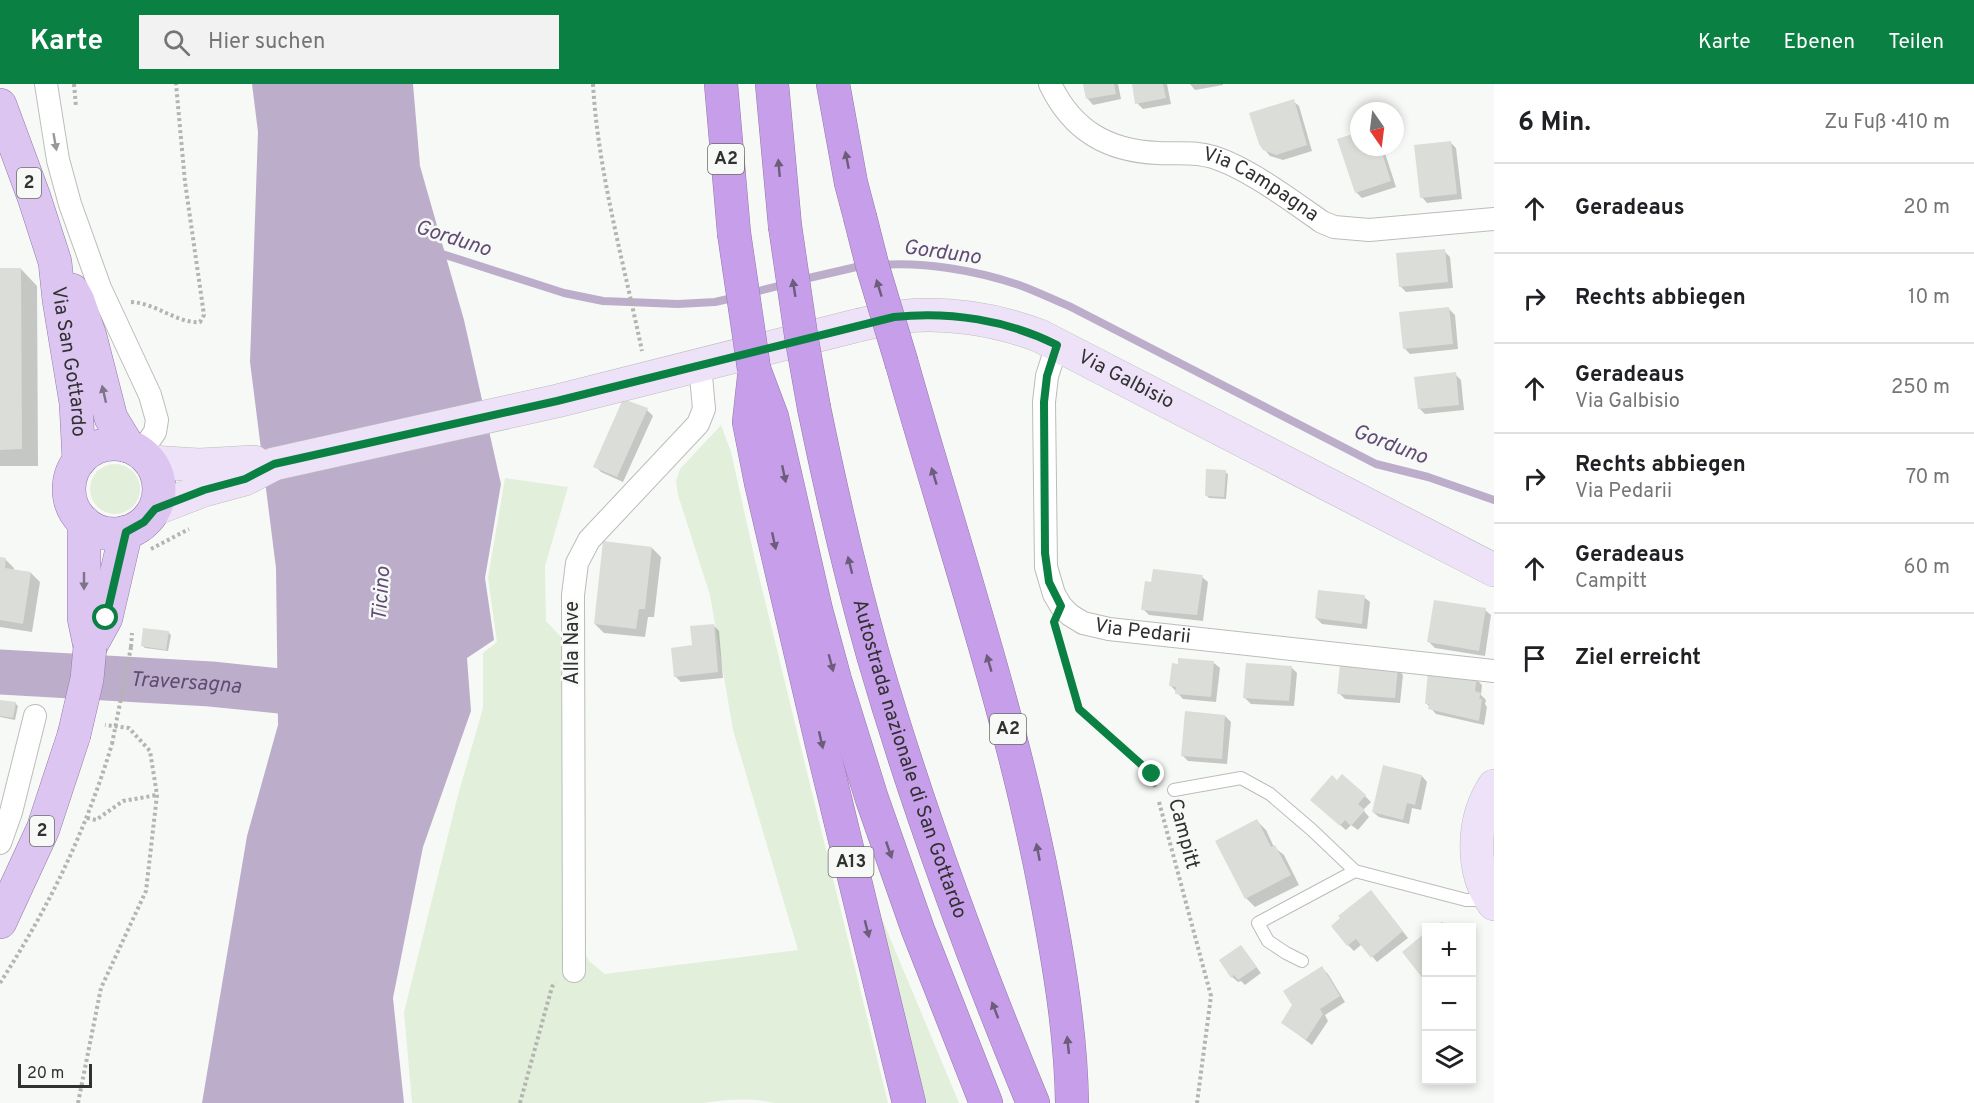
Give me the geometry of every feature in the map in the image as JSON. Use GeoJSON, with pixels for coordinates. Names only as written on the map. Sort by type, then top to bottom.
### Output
{"type":"FeatureCollection","features":[{"type":"Feature","properties":{"kind":"highway","name":"A2"},"geometry":{"type":"LineString","coordinates":[[721,84],[734,233],[760,419],[801,550],[816,610],[863,768],[918,930],[986,1103]]}},
{"type":"Feature","properties":{"kind":"highway","name":"Autostrada nazionale di San Gottardo"},"geometry":{"type":"LineString","coordinates":[[772,84],[785,226],[801,334],[814,408],[856,591],[892,716],[954,902],[1033,1103]]}},
{"type":"Feature","properties":{"kind":"highway","name":"A2"},"geometry":{"type":"LineString","coordinates":[[833,84],[851,183],[873,268],[999,696],[1032,823],[1053,930],[1070,1060],[1072,1103]]}},
{"type":"Feature","properties":{"kind":"highway","name":"A13"},"geometry":{"type":"LineString","coordinates":[[760,419],[790,611],[909,1103]]}},
{"type":"Feature","properties":{"kind":"main road","name":"Via San Gottardo"},"geometry":{"type":"LineString","coordinates":[[0,105],[55,262],[76,403],[79,461]]}},
{"type":"Feature","properties":{"kind":"main road","name":"Via San Gottardo"},"geometry":{"type":"LineString","coordinates":[[55,262],[78,301],[90,336],[111,418],[140,454]]}},
{"type":"Feature","properties":{"kind":"main road","name":"Via Galbisio"},"geometry":{"type":"LineString","coordinates":[[155,509],[201,478],[246,462],[274,464],[557,401],[855,326],[914,315],[972,318],[1024,330],[1494,570]]}},
{"type":"Feature","properties":{"kind":"main road"},"geometry":{"type":"LineString","coordinates":[[115,444],[140,454],[157,473],[159,497],[155,509],[144,522],[136,543],[104,533],[84,522],[75,512],[70,500],[69,486],[72,473],[79,461],[89,452],[101,446],[115,444]]}},
{"type":"Feature","properties":{"kind":"main road","name":"Via Galbisio"},"geometry":{"type":"LineString","coordinates":[[140,454],[201,478]]}},
{"type":"Feature","properties":{"kind":"main road","name":"2"},"geometry":{"type":"LineString","coordinates":[[0,922],[30,862],[84,729],[90,647],[84,618],[84,522]]}},
{"type":"Feature","properties":{"kind":"main road","name":"2"},"geometry":{"type":"LineString","coordinates":[[90,647],[106,618],[136,543]]}},
{"type":"Feature","properties":{"kind":"main road"},"geometry":{"type":"LineString","coordinates":[[1493,901],[1482,880],[1477,853],[1480,821],[1488,795],[1494,786]]}},
{"type":"Feature","properties":{"kind":"street"},"geometry":{"type":"LineString","coordinates":[[46,84],[58,160],[70,204],[104,296],[150,395],[158,426],[140,454]]}},
{"type":"Feature","properties":{"kind":"street","name":"Via Campagna"},"geometry":{"type":"LineString","coordinates":[[1050,84],[1058,101],[1069,116],[1100,140],[1116,147],[1136,151],[1202,153],[1234,166],[1322,222],[1334,227],[1369,230],[1494,219]]}},
{"type":"Feature","properties":{"kind":"street","name":"Via Pedarii"},"geometry":{"type":"LineString","coordinates":[[1057,345],[1047,376],[1044,402],[1045,553],[1049,582],[1061,606],[1070,615],[1083,623],[1109,629],[1494,671]]}},
{"type":"Feature","properties":{"kind":"street","name":"Alla Nave"},"geometry":{"type":"LineString","coordinates":[[574,971],[573,595],[577,563],[589,540],[698,424],[704,409],[700,365]]}},
{"type":"Feature","properties":{"kind":"street"},"geometry":{"type":"LineString","coordinates":[[0,843],[11,812],[35,716]]}},
{"type":"Feature","properties":{"kind":"lane"},"geometry":{"type":"LineString","coordinates":[[1174,790],[1241,778],[1270,794],[1355,871],[1466,900],[1493,901]]}},
{"type":"Feature","properties":{"kind":"lane"},"geometry":{"type":"LineString","coordinates":[[1302,961],[1268,941],[1258,923],[1355,871]]}},
{"type":"Feature","properties":{"kind":"path"},"geometry":{"type":"LineString","coordinates":[[104,296],[163,310],[189,323],[200,322],[204,315],[185,182],[176,84]]}},
{"type":"Feature","properties":{"kind":"path"},"geometry":{"type":"LineString","coordinates":[[593,84],[595,118],[603,168],[648,378]]}},
{"type":"Feature","properties":{"kind":"path"},"geometry":{"type":"LineString","coordinates":[[136,543],[196,524]]}},
{"type":"Feature","properties":{"kind":"path","name":"Campitt"},"geometry":{"type":"LineString","coordinates":[[1061,606],[1054,622],[1079,709],[1152,774],[1211,996],[1197,1103]]}},
{"type":"Feature","properties":{"kind":"path"},"geometry":{"type":"LineString","coordinates":[[0,983],[46,909],[68,864],[100,785],[112,744],[131,647],[133,624]]}},
{"type":"Feature","properties":{"kind":"path"},"geometry":{"type":"LineString","coordinates":[[78,1103],[101,988],[146,891],[157,795],[150,751],[129,728],[84,729]]}},
{"type":"Feature","properties":{"kind":"path"},"geometry":{"type":"LineString","coordinates":[[87,818],[96,820],[123,801],[157,795]]}},
{"type":"Feature","properties":{"kind":"path"},"geometry":{"type":"LineString","coordinates":[[520,1103],[552,987],[556,981],[574,971]]}},
{"type":"Feature","properties":{"kind":"green space"},"geometry":{"type":"Polygon","coordinates":[[[721,425],[731,452],[755,560],[888,1103],[775,1103],[740,1100],[704,1103],[412,1103],[404,1012],[458,795],[483,708],[483,653],[497,642],[488,578],[505,478],[568,487],[545,566],[546,621],[563,639],[570,926],[589,961],[605,974],[798,950],[733,730],[710,595],[678,495],[676,481],[680,469],[721,425]]]}},
{"type":"Feature","properties":{"kind":"green space"},"geometry":{"type":"Polygon","coordinates":[[[115,464],[133,471],[140,489],[133,507],[115,514],[97,507],[90,489],[97,471],[115,464]]]}},
{"type":"Feature","properties":{"kind":"green space"},"geometry":{"type":"Polygon","coordinates":[[[877,907],[959,1103],[919,1103],[877,907]]]}},
{"type":"Feature","properties":{"kind":"water","name":"Ticino"},"geometry":{"type":"Polygon","coordinates":[[[252,84],[413,84],[420,166],[464,320],[501,484],[485,578],[494,640],[467,658],[471,711],[423,847],[393,998],[404,1103],[202,1103],[247,836],[278,725],[276,568],[250,362],[258,132],[252,84]]]}},
{"type":"Feature","properties":{"kind":"building"},"geometry":{"type":"Polygon","coordinates":[[[1083,84],[1114,84],[1116,94],[1086,99],[1083,84]]]}},
{"type":"Feature","properties":{"kind":"building"},"geometry":{"type":"Polygon","coordinates":[[[1132,84],[1163,84],[1166,98],[1135,104],[1132,84]]]}},
{"type":"Feature","properties":{"kind":"building"},"geometry":{"type":"Polygon","coordinates":[[[1294,99],[1307,145],[1276,155],[1263,150],[1249,113],[1294,99]]]}},
{"type":"Feature","properties":{"kind":"building"},"geometry":{"type":"Polygon","coordinates":[[[1350,135],[1350,156],[1383,156],[1391,181],[1355,193],[1337,139],[1350,135]]]}},
{"type":"Feature","properties":{"kind":"building"},"geometry":{"type":"Polygon","coordinates":[[[1451,141],[1457,194],[1420,198],[1414,145],[1451,141]]]}},
{"type":"Feature","properties":{"kind":"building"},"geometry":{"type":"Polygon","coordinates":[[[1445,249],[1448,282],[1399,287],[1396,253],[1445,249]]]}},
{"type":"Feature","properties":{"kind":"building"},"geometry":{"type":"Polygon","coordinates":[[[0,268],[21,268],[22,449],[0,450],[0,268]]]}},
{"type":"Feature","properties":{"kind":"building"},"geometry":{"type":"Polygon","coordinates":[[[1449,307],[1453,344],[1403,349],[1399,312],[1449,307]]]}},
{"type":"Feature","properties":{"kind":"building"},"geometry":{"type":"Polygon","coordinates":[[[1456,372],[1459,405],[1418,409],[1414,377],[1456,372]]]}},
{"type":"Feature","properties":{"kind":"building"},"geometry":{"type":"Polygon","coordinates":[[[623,399],[648,408],[617,477],[593,467],[623,399]]]}},
{"type":"Feature","properties":{"kind":"building"},"geometry":{"type":"Polygon","coordinates":[[[1206,469],[1226,470],[1224,497],[1205,496],[1206,469]]]}},
{"type":"Feature","properties":{"kind":"building"},"geometry":{"type":"Polygon","coordinates":[[[603,541],[652,547],[645,609],[639,609],[636,629],[594,624],[603,541]]]}},
{"type":"Feature","properties":{"kind":"building"},"geometry":{"type":"Polygon","coordinates":[[[0,557],[6,558],[5,568],[31,572],[23,624],[0,620],[0,557]]]}},
{"type":"Feature","properties":{"kind":"building"},"geometry":{"type":"Polygon","coordinates":[[[1153,569],[1203,575],[1197,615],[1141,610],[1145,581],[1151,582],[1153,569]]]}},
{"type":"Feature","properties":{"kind":"building"},"geometry":{"type":"Polygon","coordinates":[[[1318,590],[1365,595],[1362,624],[1315,618],[1318,590]]]}},
{"type":"Feature","properties":{"kind":"building"},"geometry":{"type":"Polygon","coordinates":[[[1434,600],[1486,608],[1479,651],[1427,642],[1434,600]]]}},
{"type":"Feature","properties":{"kind":"building"},"geometry":{"type":"Polygon","coordinates":[[[714,624],[718,672],[674,677],[671,648],[692,645],[690,626],[714,624]]]}},
{"type":"Feature","properties":{"kind":"building"},"geometry":{"type":"Polygon","coordinates":[[[143,628],[169,631],[166,650],[141,646],[143,628]]]}},
{"type":"Feature","properties":{"kind":"building"},"geometry":{"type":"Polygon","coordinates":[[[1178,658],[1214,661],[1211,697],[1175,694],[1176,687],[1169,686],[1172,663],[1178,664],[1178,658]]]}},
{"type":"Feature","properties":{"kind":"building"},"geometry":{"type":"Polygon","coordinates":[[[1246,663],[1292,666],[1289,701],[1243,698],[1246,663]]]}},
{"type":"Feature","properties":{"kind":"building"},"geometry":{"type":"Polygon","coordinates":[[[1340,664],[1398,668],[1395,698],[1337,694],[1340,664]]]}},
{"type":"Feature","properties":{"kind":"building"},"geometry":{"type":"Polygon","coordinates":[[[1428,671],[1477,677],[1475,691],[1481,693],[1479,699],[1482,699],[1479,721],[1428,709],[1429,704],[1425,704],[1428,671]]]}},
{"type":"Feature","properties":{"kind":"building"},"geometry":{"type":"Polygon","coordinates":[[[0,700],[16,702],[13,718],[0,716],[0,700]]]}},
{"type":"Feature","properties":{"kind":"building"},"geometry":{"type":"Polygon","coordinates":[[[1185,711],[1225,715],[1222,759],[1181,756],[1185,711]]]}},
{"type":"Feature","properties":{"kind":"building"},"geometry":{"type":"Polygon","coordinates":[[[1383,765],[1422,775],[1415,805],[1407,803],[1403,820],[1372,812],[1383,765]]]}},
{"type":"Feature","properties":{"kind":"building"},"geometry":{"type":"Polygon","coordinates":[[[1342,774],[1366,795],[1358,804],[1365,810],[1351,826],[1345,820],[1340,826],[1310,800],[1332,775],[1337,780],[1342,774]]]}},
{"type":"Feature","properties":{"kind":"building"},"geometry":{"type":"Polygon","coordinates":[[[1257,819],[1271,847],[1275,845],[1291,875],[1245,899],[1215,841],[1257,819]]]}},
{"type":"Feature","properties":{"kind":"building"},"geometry":{"type":"Polygon","coordinates":[[[1371,890],[1403,931],[1371,958],[1356,939],[1347,946],[1331,926],[1340,918],[1338,916],[1371,890]]]}},
{"type":"Feature","properties":{"kind":"building"},"geometry":{"type":"Polygon","coordinates":[[[1422,935],[1422,977],[1402,952],[1422,935]]]}},
{"type":"Feature","properties":{"kind":"building"},"geometry":{"type":"Polygon","coordinates":[[[1241,945],[1257,967],[1238,980],[1234,975],[1231,978],[1219,960],[1241,945]]]}},
{"type":"Feature","properties":{"kind":"building"},"geometry":{"type":"Polygon","coordinates":[[[1322,966],[1340,996],[1320,1009],[1323,1014],[1306,1040],[1281,1023],[1292,1005],[1283,991],[1322,966]]]}},
{"type":"Feature","properties":{"kind":"waterway","name":"Gorduno"},"geometry":{"type":"LineString","coordinates":[[436,252],[564,293],[603,301],[678,304],[715,302],[737,297]]}},
{"type":"Feature","properties":{"kind":"waterway","name":"Gorduno"},"geometry":{"type":"LineString","coordinates":[[800,280],[865,265]]}},
{"type":"Feature","properties":{"kind":"waterway","name":"Gorduno"},"geometry":{"type":"LineString","coordinates":[[880,265],[950,268],[985,275],[1025,287],[1071,307],[1376,464],[1428,477],[1494,500]]}},
{"type":"Feature","properties":{"kind":"waterway","name":"Gorduno"},"geometry":{"type":"LineString","coordinates":[[751,293],[786,284]]}},
{"type":"Feature","properties":{"kind":"waterway","name":"Traversagna"},"geometry":{"type":"LineString","coordinates":[[0,672],[211,684],[338,697]]}},
{"type":"Feature","properties":{"kind":"route"},"geometry":{"type":"LineString","coordinates":[[106,618],[126,532],[144,522],[155,509],[204,490],[245,479],[274,464],[557,401],[894,317],[932,315],[972,318],[1024,330],[1057,345],[1050,361],[1044,402],[1046,567],[1049,582],[1061,606],[1054,622],[1079,709],[1152,774]]}}]}
